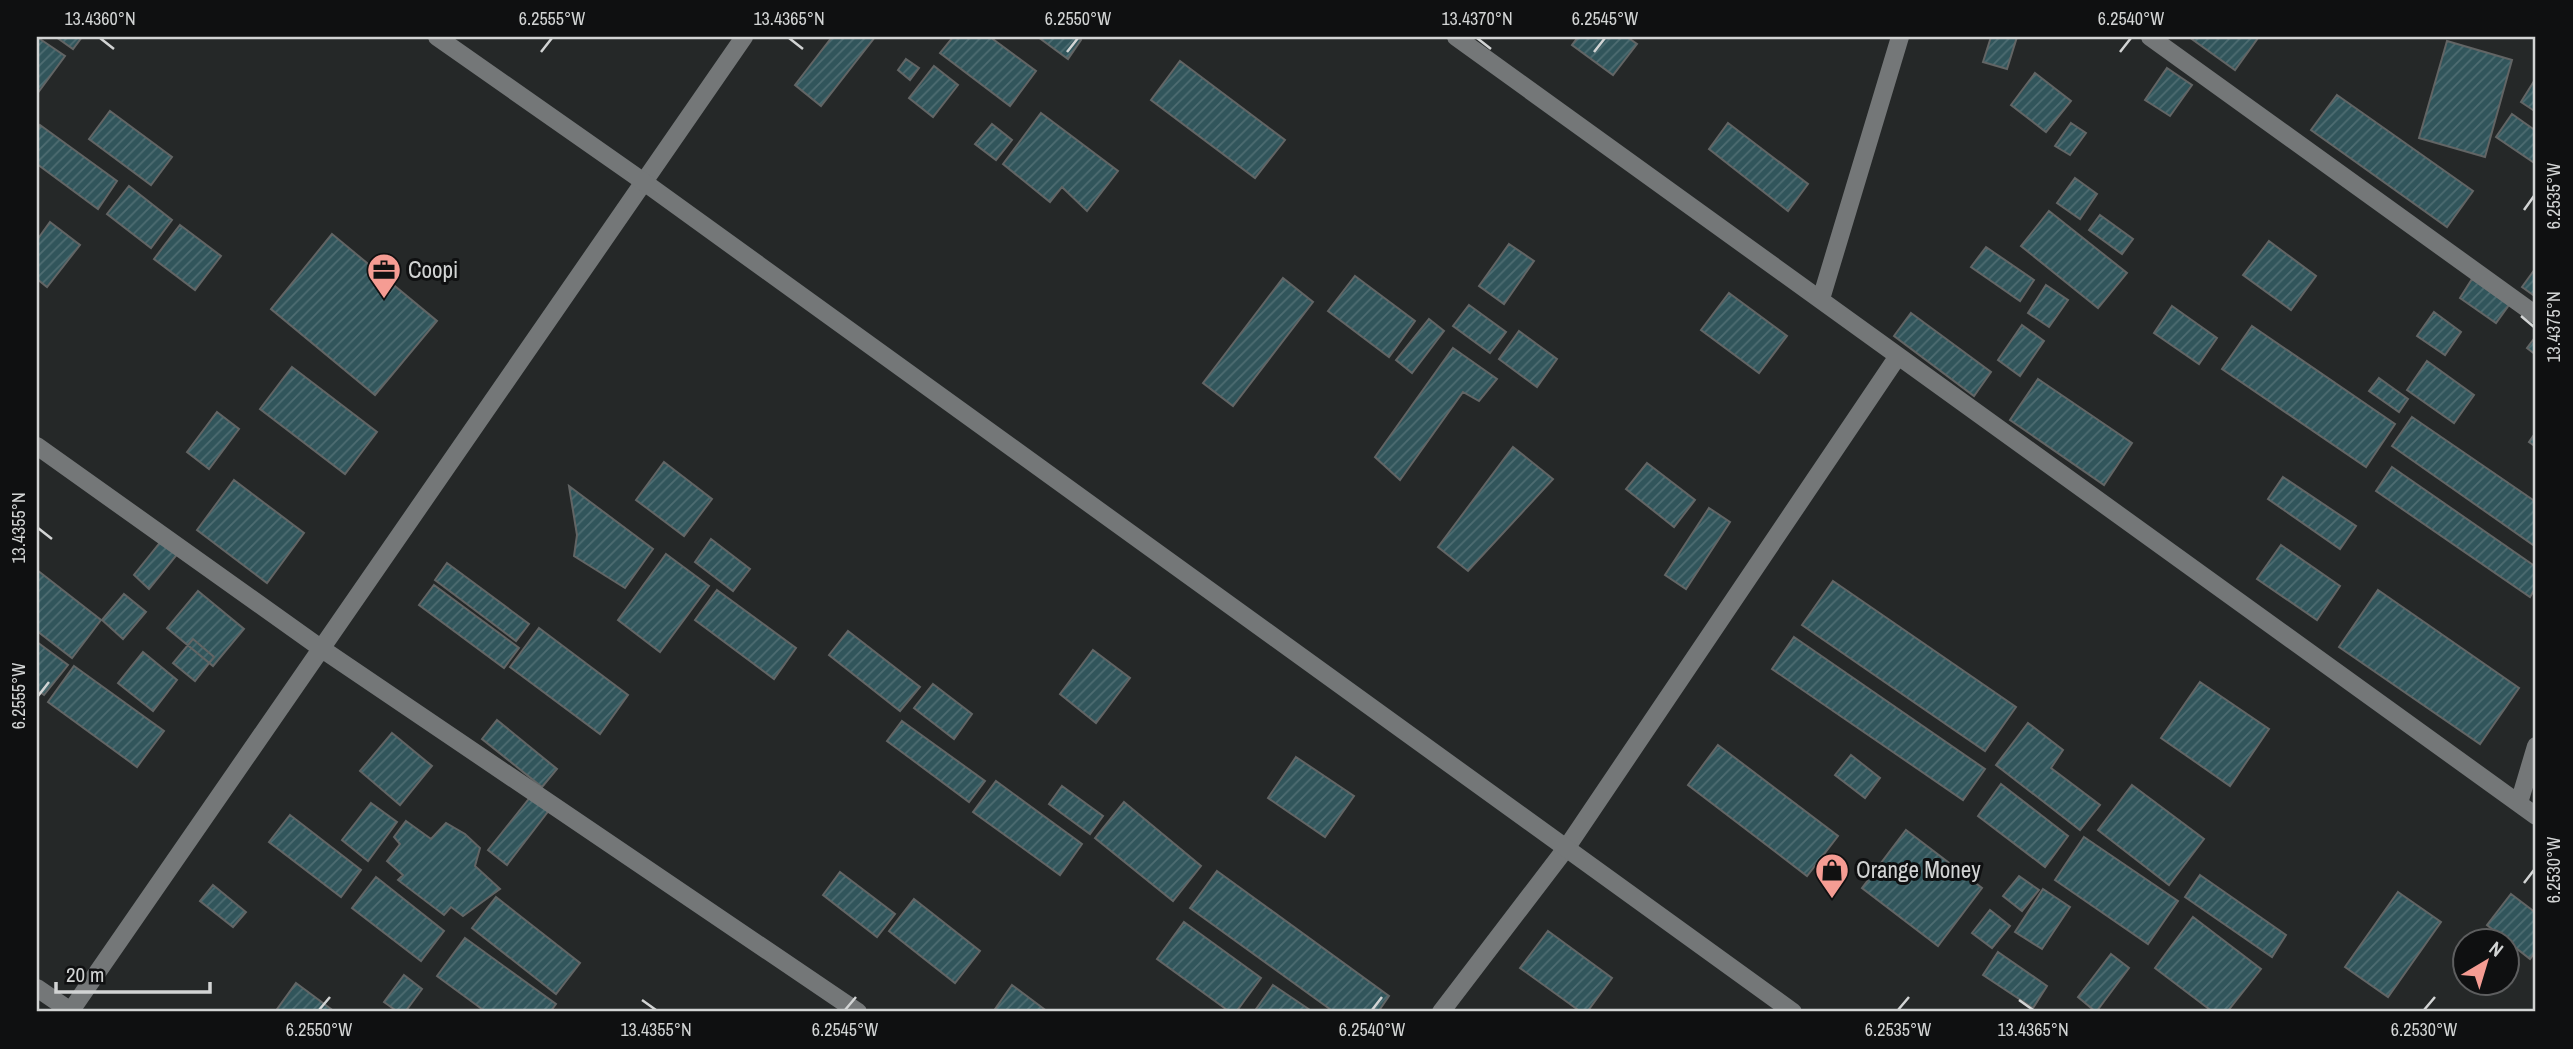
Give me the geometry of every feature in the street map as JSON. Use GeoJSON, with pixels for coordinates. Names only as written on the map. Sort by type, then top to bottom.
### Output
{"type":"FeatureCollection","features":[{"type":"Feature","properties":{"kind":"street"},"geometry":{"type":"LineString","coordinates":[[437,37],[644,182],[1793,1012]]}},
{"type":"Feature","properties":{"kind":"street"},"geometry":{"type":"LineString","coordinates":[[37,988],[71,1012],[744,37]]}},
{"type":"Feature","properties":{"kind":"street"},"geometry":{"type":"LineString","coordinates":[[1456,37],[2536,816]]}},
{"type":"Feature","properties":{"kind":"street"},"geometry":{"type":"LineString","coordinates":[[1821,299],[1900,37]]}},
{"type":"Feature","properties":{"kind":"street"},"geometry":{"type":"LineString","coordinates":[[2150,37],[2536,315]]}},
{"type":"Feature","properties":{"kind":"street"},"geometry":{"type":"LineString","coordinates":[[1441,1012],[1567,847],[1898,356]]}},
{"type":"Feature","properties":{"kind":"street"},"geometry":{"type":"LineString","coordinates":[[37,446],[322,649],[858,1012]]}},
{"type":"Feature","properties":{"kind":"street"},"geometry":{"type":"LineString","coordinates":[[2519,803],[2536,746]]}},
{"type":"Feature","properties":{"kind":"building"},"geometry":{"type":"Polygon","coordinates":[[[37,37],[65,56],[37,94],[37,37]]]}},
{"type":"Feature","properties":{"kind":"building"},"geometry":{"type":"Polygon","coordinates":[[[56,37],[82,37],[73,49],[56,37]]]}},
{"type":"Feature","properties":{"kind":"building"},"geometry":{"type":"Polygon","coordinates":[[[832,37],[875,37],[821,106],[795,85],[832,37]]]}},
{"type":"Feature","properties":{"kind":"building"},"geometry":{"type":"Polygon","coordinates":[[[953,37],[990,37],[1036,71],[1010,106],[940,53],[953,37]]]}},
{"type":"Feature","properties":{"kind":"building"},"geometry":{"type":"Polygon","coordinates":[[[1038,37],[1077,37],[1081,40],[1068,59],[1038,37]]]}},
{"type":"Feature","properties":{"kind":"building"},"geometry":{"type":"Polygon","coordinates":[[[1578,37],[1627,37],[1637,44],[1613,75],[1572,45],[1578,37]]]}},
{"type":"Feature","properties":{"kind":"building"},"geometry":{"type":"Polygon","coordinates":[[[1991,37],[2017,37],[2007,69],[1983,62],[1991,37]]]}},
{"type":"Feature","properties":{"kind":"building"},"geometry":{"type":"Polygon","coordinates":[[[2189,37],[2255,37],[2258,38],[2235,70],[2189,37]]]}},
{"type":"Feature","properties":{"kind":"building"},"geometry":{"type":"Polygon","coordinates":[[[2447,41],[2512,60],[2485,157],[2419,138],[2447,41]]]}},
{"type":"Feature","properties":{"kind":"building"},"geometry":{"type":"Polygon","coordinates":[[[906,59],[919,68],[910,80],[898,70],[906,59]]]}},
{"type":"Feature","properties":{"kind":"building"},"geometry":{"type":"Polygon","coordinates":[[[1180,61],[1285,140],[1255,178],[1151,100],[1180,61]]]}},
{"type":"Feature","properties":{"kind":"building"},"geometry":{"type":"Polygon","coordinates":[[[934,66],[958,85],[933,117],[909,98],[934,66]]]}},
{"type":"Feature","properties":{"kind":"building"},"geometry":{"type":"Polygon","coordinates":[[[2167,68],[2192,85],[2170,116],[2145,100],[2167,68]]]}},
{"type":"Feature","properties":{"kind":"building"},"geometry":{"type":"Polygon","coordinates":[[[2035,73],[2071,101],[2046,132],[2011,105],[2035,73]]]}},
{"type":"Feature","properties":{"kind":"building"},"geometry":{"type":"Polygon","coordinates":[[[2536,78],[2536,112],[2521,102],[2536,78]]]}},
{"type":"Feature","properties":{"kind":"building"},"geometry":{"type":"Polygon","coordinates":[[[2337,95],[2473,191],[2447,227],[2311,130],[2337,95]]]}},
{"type":"Feature","properties":{"kind":"building"},"geometry":{"type":"Polygon","coordinates":[[[110,111],[172,157],[151,185],[89,139],[110,111]]]}},
{"type":"Feature","properties":{"kind":"building"},"geometry":{"type":"Polygon","coordinates":[[[1041,113],[1118,171],[1087,211],[1062,187],[1050,202],[1003,164],[1041,113]]]}},
{"type":"Feature","properties":{"kind":"building"},"geometry":{"type":"Polygon","coordinates":[[[2512,114],[2536,131],[2536,164],[2496,137],[2512,114]]]}},
{"type":"Feature","properties":{"kind":"building"},"geometry":{"type":"Polygon","coordinates":[[[1728,123],[1808,184],[1788,211],[1709,149],[1728,123]]]}},
{"type":"Feature","properties":{"kind":"building"},"geometry":{"type":"Polygon","coordinates":[[[2071,123],[2086,133],[2070,155],[2055,146],[2071,123]]]}},
{"type":"Feature","properties":{"kind":"building"},"geometry":{"type":"Polygon","coordinates":[[[992,124],[1012,140],[996,160],[975,144],[992,124]]]}},
{"type":"Feature","properties":{"kind":"building"},"geometry":{"type":"Polygon","coordinates":[[[40,125],[117,181],[98,209],[37,164],[37,130],[40,125]]]}},
{"type":"Feature","properties":{"kind":"building"},"geometry":{"type":"Polygon","coordinates":[[[2075,178],[2097,194],[2080,219],[2057,203],[2075,178]]]}},
{"type":"Feature","properties":{"kind":"building"},"geometry":{"type":"Polygon","coordinates":[[[129,186],[172,220],[151,248],[107,214],[129,186]]]}},
{"type":"Feature","properties":{"kind":"building"},"geometry":{"type":"Polygon","coordinates":[[[2049,211],[2127,273],[2098,308],[2021,246],[2049,211]]]}},
{"type":"Feature","properties":{"kind":"building"},"geometry":{"type":"Polygon","coordinates":[[[2100,215],[2133,239],[2122,254],[2089,230],[2100,215]]]}},
{"type":"Feature","properties":{"kind":"building"},"geometry":{"type":"Polygon","coordinates":[[[50,222],[80,245],[47,287],[37,279],[37,240],[50,222]]]}},
{"type":"Feature","properties":{"kind":"building"},"geometry":{"type":"Polygon","coordinates":[[[180,225],[221,256],[195,290],[154,259],[180,225]]]}},
{"type":"Feature","properties":{"kind":"building"},"geometry":{"type":"Polygon","coordinates":[[[332,234],[437,321],[375,395],[271,309],[332,234]]]}},
{"type":"Feature","properties":{"kind":"building"},"geometry":{"type":"Polygon","coordinates":[[[2269,241],[2316,276],[2291,310],[2243,275],[2269,241]]]}},
{"type":"Feature","properties":{"kind":"building"},"geometry":{"type":"Polygon","coordinates":[[[1509,244],[1534,261],[1504,304],[1479,286],[1509,244]]]}},
{"type":"Feature","properties":{"kind":"building"},"geometry":{"type":"Polygon","coordinates":[[[1986,247],[2034,280],[2020,301],[1971,267],[1986,247]]]}},
{"type":"Feature","properties":{"kind":"building"},"geometry":{"type":"Polygon","coordinates":[[[2536,270],[2536,297],[2522,287],[2536,270]]]}},
{"type":"Feature","properties":{"kind":"building"},"geometry":{"type":"Polygon","coordinates":[[[1355,276],[1415,321],[1389,357],[1328,311],[1355,276]]]}},
{"type":"Feature","properties":{"kind":"building"},"geometry":{"type":"Polygon","coordinates":[[[1283,278],[1313,302],[1233,406],[1203,383],[1283,278]]]}},
{"type":"Feature","properties":{"kind":"building"},"geometry":{"type":"Polygon","coordinates":[[[2472,279],[2509,305],[2496,323],[2460,298],[2472,279]]]}},
{"type":"Feature","properties":{"kind":"building"},"geometry":{"type":"Polygon","coordinates":[[[2046,285],[2068,300],[2049,327],[2028,313],[2046,285]]]}},
{"type":"Feature","properties":{"kind":"building"},"geometry":{"type":"Polygon","coordinates":[[[1729,293],[1787,336],[1759,373],[1701,330],[1729,293]]]}},
{"type":"Feature","properties":{"kind":"building"},"geometry":{"type":"Polygon","coordinates":[[[1469,305],[1506,332],[1490,353],[1453,326],[1469,305]]]}},
{"type":"Feature","properties":{"kind":"building"},"geometry":{"type":"Polygon","coordinates":[[[2172,306],[2217,338],[2199,364],[2154,333],[2172,306]]]}},
{"type":"Feature","properties":{"kind":"building"},"geometry":{"type":"Polygon","coordinates":[[[2434,312],[2461,332],[2445,355],[2417,336],[2434,312]]]}},
{"type":"Feature","properties":{"kind":"building"},"geometry":{"type":"Polygon","coordinates":[[[1911,313],[1991,372],[1974,396],[1894,336],[1911,313]]]}},
{"type":"Feature","properties":{"kind":"building"},"geometry":{"type":"Polygon","coordinates":[[[1429,319],[1444,331],[1412,373],[1396,360],[1429,319]]]}},
{"type":"Feature","properties":{"kind":"building"},"geometry":{"type":"Polygon","coordinates":[[[2022,325],[2044,341],[2020,376],[1998,360],[2022,325]]]}},
{"type":"Feature","properties":{"kind":"building"},"geometry":{"type":"Polygon","coordinates":[[[2252,326],[2395,424],[2366,467],[2222,369],[2252,326]]]}},
{"type":"Feature","properties":{"kind":"building"},"geometry":{"type":"Polygon","coordinates":[[[1519,331],[1557,359],[1537,387],[1499,359],[1519,331]]]}},
{"type":"Feature","properties":{"kind":"building"},"geometry":{"type":"Polygon","coordinates":[[[2536,336],[2536,355],[2527,348],[2536,336]]]}},
{"type":"Feature","properties":{"kind":"building"},"geometry":{"type":"Polygon","coordinates":[[[1453,348],[1497,379],[1479,401],[1463,392],[1400,480],[1375,457],[1453,348]]]}},
{"type":"Feature","properties":{"kind":"building"},"geometry":{"type":"Polygon","coordinates":[[[2427,361],[2474,395],[2454,423],[2407,390],[2427,361]]]}},
{"type":"Feature","properties":{"kind":"building"},"geometry":{"type":"Polygon","coordinates":[[[292,367],[377,432],[345,474],[260,409],[292,367]]]}},
{"type":"Feature","properties":{"kind":"building"},"geometry":{"type":"Polygon","coordinates":[[[2379,378],[2408,399],[2399,412],[2369,391],[2379,378]]]}},
{"type":"Feature","properties":{"kind":"building"},"geometry":{"type":"Polygon","coordinates":[[[2038,379],[2132,443],[2104,485],[2010,420],[2038,379]]]}},
{"type":"Feature","properties":{"kind":"building"},"geometry":{"type":"Polygon","coordinates":[[[217,412],[239,429],[209,469],[187,452],[217,412]]]}},
{"type":"Feature","properties":{"kind":"building"},"geometry":{"type":"Polygon","coordinates":[[[2412,417],[2536,502],[2536,547],[2392,446],[2412,417]]]}},
{"type":"Feature","properties":{"kind":"building"},"geometry":{"type":"Polygon","coordinates":[[[2536,432],[2536,447],[2529,442],[2536,432]]]}},
{"type":"Feature","properties":{"kind":"building"},"geometry":{"type":"Polygon","coordinates":[[[1513,447],[1553,479],[1468,571],[1438,547],[1513,447]]]}},
{"type":"Feature","properties":{"kind":"building"},"geometry":{"type":"Polygon","coordinates":[[[664,462],[712,499],[684,536],[636,500],[664,462]]]}},
{"type":"Feature","properties":{"kind":"building"},"geometry":{"type":"Polygon","coordinates":[[[1647,463],[1695,500],[1674,527],[1626,489],[1647,463]]]}},
{"type":"Feature","properties":{"kind":"building"},"geometry":{"type":"Polygon","coordinates":[[[2392,467],[2536,567],[2536,587],[2530,597],[2376,491],[2392,467]]]}},
{"type":"Feature","properties":{"kind":"building"},"geometry":{"type":"Polygon","coordinates":[[[2283,477],[2356,526],[2340,549],[2268,499],[2283,477]]]}},
{"type":"Feature","properties":{"kind":"building"},"geometry":{"type":"Polygon","coordinates":[[[234,480],[304,533],[267,583],[197,530],[234,480]]]}},
{"type":"Feature","properties":{"kind":"building"},"geometry":{"type":"Polygon","coordinates":[[[569,486],[653,549],[625,588],[574,556],[577,535],[569,486]]]}},
{"type":"Feature","properties":{"kind":"building"},"geometry":{"type":"Polygon","coordinates":[[[1709,508],[1730,522],[1686,589],[1665,575],[1709,508]]]}},
{"type":"Feature","properties":{"kind":"building"},"geometry":{"type":"Polygon","coordinates":[[[711,539],[750,569],[733,591],[695,562],[711,539]]]}},
{"type":"Feature","properties":{"kind":"building"},"geometry":{"type":"Polygon","coordinates":[[[162,540],[179,552],[149,589],[134,575],[162,540]]]}},
{"type":"Feature","properties":{"kind":"building"},"geometry":{"type":"Polygon","coordinates":[[[2281,545],[2340,586],[2317,620],[2257,579],[2281,545]]]}},
{"type":"Feature","properties":{"kind":"building"},"geometry":{"type":"Polygon","coordinates":[[[666,554],[709,586],[660,652],[618,620],[666,554]]]}},
{"type":"Feature","properties":{"kind":"building"},"geometry":{"type":"Polygon","coordinates":[[[447,563],[529,624],[516,641],[435,580],[447,563]]]}},
{"type":"Feature","properties":{"kind":"building"},"geometry":{"type":"Polygon","coordinates":[[[37,570],[101,620],[72,658],[37,631],[37,570]]]}},
{"type":"Feature","properties":{"kind":"building"},"geometry":{"type":"Polygon","coordinates":[[[1833,581],[2016,707],[1985,751],[1802,625],[1833,581]]]}},
{"type":"Feature","properties":{"kind":"building"},"geometry":{"type":"Polygon","coordinates":[[[434,585],[519,648],[504,668],[419,605],[434,585]]]}},
{"type":"Feature","properties":{"kind":"building"},"geometry":{"type":"Polygon","coordinates":[[[717,590],[796,648],[774,679],[695,620],[717,590]]]}},
{"type":"Feature","properties":{"kind":"building"},"geometry":{"type":"Polygon","coordinates":[[[2378,590],[2519,688],[2480,744],[2339,647],[2378,590]]]}},
{"type":"Feature","properties":{"kind":"building"},"geometry":{"type":"Polygon","coordinates":[[[198,591],[244,629],[213,666],[167,628],[198,591]]]}},
{"type":"Feature","properties":{"kind":"building"},"geometry":{"type":"Polygon","coordinates":[[[124,594],[146,612],[123,639],[102,620],[124,594]]]}},
{"type":"Feature","properties":{"kind":"building"},"geometry":{"type":"Polygon","coordinates":[[[539,628],[628,695],[600,734],[510,667],[539,628]]]}},
{"type":"Feature","properties":{"kind":"building"},"geometry":{"type":"Polygon","coordinates":[[[848,631],[920,687],[900,711],[829,655],[848,631]]]}},
{"type":"Feature","properties":{"kind":"building"},"geometry":{"type":"Polygon","coordinates":[[[1794,637],[1985,769],[1963,800],[1772,669],[1794,637]]]}},
{"type":"Feature","properties":{"kind":"building"},"geometry":{"type":"Polygon","coordinates":[[[193,639],[214,657],[195,681],[173,663],[193,639]]]}},
{"type":"Feature","properties":{"kind":"building"},"geometry":{"type":"Polygon","coordinates":[[[37,642],[68,665],[44,695],[37,690],[37,642]]]}},
{"type":"Feature","properties":{"kind":"building"},"geometry":{"type":"Polygon","coordinates":[[[1093,650],[1130,678],[1096,723],[1060,694],[1093,650]]]}},
{"type":"Feature","properties":{"kind":"building"},"geometry":{"type":"Polygon","coordinates":[[[143,652],[177,680],[153,711],[118,683],[143,652]]]}},
{"type":"Feature","properties":{"kind":"building"},"geometry":{"type":"Polygon","coordinates":[[[74,666],[164,731],[137,767],[48,702],[74,666]]]}},
{"type":"Feature","properties":{"kind":"building"},"geometry":{"type":"Polygon","coordinates":[[[2200,682],[2269,729],[2230,786],[2161,738],[2200,682]]]}},
{"type":"Feature","properties":{"kind":"building"},"geometry":{"type":"Polygon","coordinates":[[[933,684],[972,714],[954,739],[914,708],[933,684]]]}},
{"type":"Feature","properties":{"kind":"building"},"geometry":{"type":"Polygon","coordinates":[[[497,720],[557,769],[542,787],[482,739],[497,720]]]}},
{"type":"Feature","properties":{"kind":"building"},"geometry":{"type":"Polygon","coordinates":[[[902,721],[985,781],[969,802],[887,741],[902,721]]]}},
{"type":"Feature","properties":{"kind":"building"},"geometry":{"type":"Polygon","coordinates":[[[2028,723],[2063,750],[2051,768],[2100,805],[2080,830],[1996,765],[2028,723]]]}},
{"type":"Feature","properties":{"kind":"building"},"geometry":{"type":"Polygon","coordinates":[[[392,733],[432,766],[400,805],[360,771],[392,733]]]}},
{"type":"Feature","properties":{"kind":"building"},"geometry":{"type":"Polygon","coordinates":[[[1718,745],[1838,836],[1807,876],[1688,785],[1718,745]]]}},
{"type":"Feature","properties":{"kind":"building"},"geometry":{"type":"Polygon","coordinates":[[[1851,755],[1880,778],[1865,798],[1835,775],[1851,755]]]}},
{"type":"Feature","properties":{"kind":"building"},"geometry":{"type":"Polygon","coordinates":[[[1296,757],[1354,796],[1325,837],[1268,798],[1296,757]]]}},
{"type":"Feature","properties":{"kind":"building"},"geometry":{"type":"Polygon","coordinates":[[[996,781],[1082,844],[1060,875],[973,812],[996,781]]]}},
{"type":"Feature","properties":{"kind":"building"},"geometry":{"type":"Polygon","coordinates":[[[2001,784],[2068,836],[2045,867],[1978,816],[2001,784]]]}},
{"type":"Feature","properties":{"kind":"building"},"geometry":{"type":"Polygon","coordinates":[[[2132,785],[2204,839],[2169,885],[2098,830],[2132,785]]]}},
{"type":"Feature","properties":{"kind":"building"},"geometry":{"type":"Polygon","coordinates":[[[1062,786],[1103,816],[1090,834],[1049,804],[1062,786]]]}},
{"type":"Feature","properties":{"kind":"building"},"geometry":{"type":"Polygon","coordinates":[[[532,795],[550,809],[507,865],[488,850],[532,795]]]}},
{"type":"Feature","properties":{"kind":"building"},"geometry":{"type":"Polygon","coordinates":[[[1124,802],[1201,866],[1173,901],[1095,838],[1124,802]]]}},
{"type":"Feature","properties":{"kind":"building"},"geometry":{"type":"Polygon","coordinates":[[[371,803],[397,822],[368,861],[342,840],[371,803]]]}},
{"type":"Feature","properties":{"kind":"building"},"geometry":{"type":"Polygon","coordinates":[[[290,815],[361,870],[341,897],[269,842],[290,815]]]}},
{"type":"Feature","properties":{"kind":"building"},"geometry":{"type":"Polygon","coordinates":[[[406,821],[431,839],[446,823],[465,834],[480,848],[475,866],[500,889],[463,916],[451,907],[444,915],[398,880],[403,875],[387,861],[400,844],[394,837],[406,821]]]}},
{"type":"Feature","properties":{"kind":"building"},"geometry":{"type":"Polygon","coordinates":[[[1906,830],[1982,888],[1938,946],[1862,888],[1906,830]]]}},
{"type":"Feature","properties":{"kind":"building"},"geometry":{"type":"Polygon","coordinates":[[[2084,837],[2178,901],[2148,944],[2055,880],[2084,837]]]}},
{"type":"Feature","properties":{"kind":"building"},"geometry":{"type":"Polygon","coordinates":[[[1217,871],[1389,996],[1378,1012],[1334,1012],[1190,908],[1217,871]]]}},
{"type":"Feature","properties":{"kind":"building"},"geometry":{"type":"Polygon","coordinates":[[[840,872],[895,914],[877,937],[823,895],[840,872]]]}},
{"type":"Feature","properties":{"kind":"building"},"geometry":{"type":"Polygon","coordinates":[[[2200,875],[2286,935],[2272,957],[2185,897],[2200,875]]]}},
{"type":"Feature","properties":{"kind":"building"},"geometry":{"type":"Polygon","coordinates":[[[2019,876],[2039,890],[2022,911],[2003,896],[2019,876]]]}},
{"type":"Feature","properties":{"kind":"building"},"geometry":{"type":"Polygon","coordinates":[[[376,877],[444,931],[421,961],[352,908],[376,877]]]}},
{"type":"Feature","properties":{"kind":"building"},"geometry":{"type":"Polygon","coordinates":[[[213,885],[246,912],[233,927],[200,901],[213,885]]]}},
{"type":"Feature","properties":{"kind":"building"},"geometry":{"type":"Polygon","coordinates":[[[2043,889],[2070,907],[2042,949],[2015,932],[2043,889]]]}},
{"type":"Feature","properties":{"kind":"building"},"geometry":{"type":"Polygon","coordinates":[[[2398,892],[2441,922],[2388,997],[2345,967],[2398,892]]]}},
{"type":"Feature","properties":{"kind":"building"},"geometry":{"type":"Polygon","coordinates":[[[2511,894],[2536,913],[2536,951],[2530,959],[2520,951],[2520,926],[2487,925],[2511,894]]]}},
{"type":"Feature","properties":{"kind":"building"},"geometry":{"type":"Polygon","coordinates":[[[496,897],[580,963],[556,994],[472,928],[496,897]]]}},
{"type":"Feature","properties":{"kind":"building"},"geometry":{"type":"Polygon","coordinates":[[[914,899],[980,951],[955,983],[889,931],[914,899]]]}},
{"type":"Feature","properties":{"kind":"building"},"geometry":{"type":"Polygon","coordinates":[[[1990,910],[2010,926],[1992,948],[1972,933],[1990,910]]]}},
{"type":"Feature","properties":{"kind":"building"},"geometry":{"type":"Polygon","coordinates":[[[2193,917],[2261,969],[2227,1012],[2213,1012],[2155,968],[2193,917]]]}},
{"type":"Feature","properties":{"kind":"building"},"geometry":{"type":"Polygon","coordinates":[[[1184,922],[1261,978],[1236,1012],[1230,1012],[1157,959],[1184,922]]]}},
{"type":"Feature","properties":{"kind":"building"},"geometry":{"type":"Polygon","coordinates":[[[1548,931],[1612,978],[1587,1012],[1581,1012],[1520,968],[1548,931]]]}},
{"type":"Feature","properties":{"kind":"building"},"geometry":{"type":"Polygon","coordinates":[[[465,938],[556,1004],[550,1012],[486,1012],[437,976],[465,938]]]}},
{"type":"Feature","properties":{"kind":"building"},"geometry":{"type":"Polygon","coordinates":[[[1998,952],[2047,986],[2033,1008],[1983,975],[1998,952]]]}},
{"type":"Feature","properties":{"kind":"building"},"geometry":{"type":"Polygon","coordinates":[[[2111,954],[2129,968],[2096,1012],[2078,997],[2111,954]]]}},
{"type":"Feature","properties":{"kind":"building"},"geometry":{"type":"Polygon","coordinates":[[[404,975],[422,989],[405,1012],[398,1012],[384,1002],[404,975]]]}},
{"type":"Feature","properties":{"kind":"building"},"geometry":{"type":"Polygon","coordinates":[[[296,983],[335,1012],[275,1012],[296,983]]]}},
{"type":"Feature","properties":{"kind":"building"},"geometry":{"type":"Polygon","coordinates":[[[1012,985],[1048,1012],[993,1012],[1012,985]]]}},
{"type":"Feature","properties":{"kind":"building"},"geometry":{"type":"Polygon","coordinates":[[[1273,985],[1313,1012],[1254,1012],[1273,985]]]}},
{"type":"Feature","properties":{"kind":"place","name":"Coopi"},"geometry":{"type":"Point","coordinates":[384,300]}},
{"type":"Feature","properties":{"kind":"place","name":"Orange Money"},"geometry":{"type":"Point","coordinates":[1832,900]}}]}
